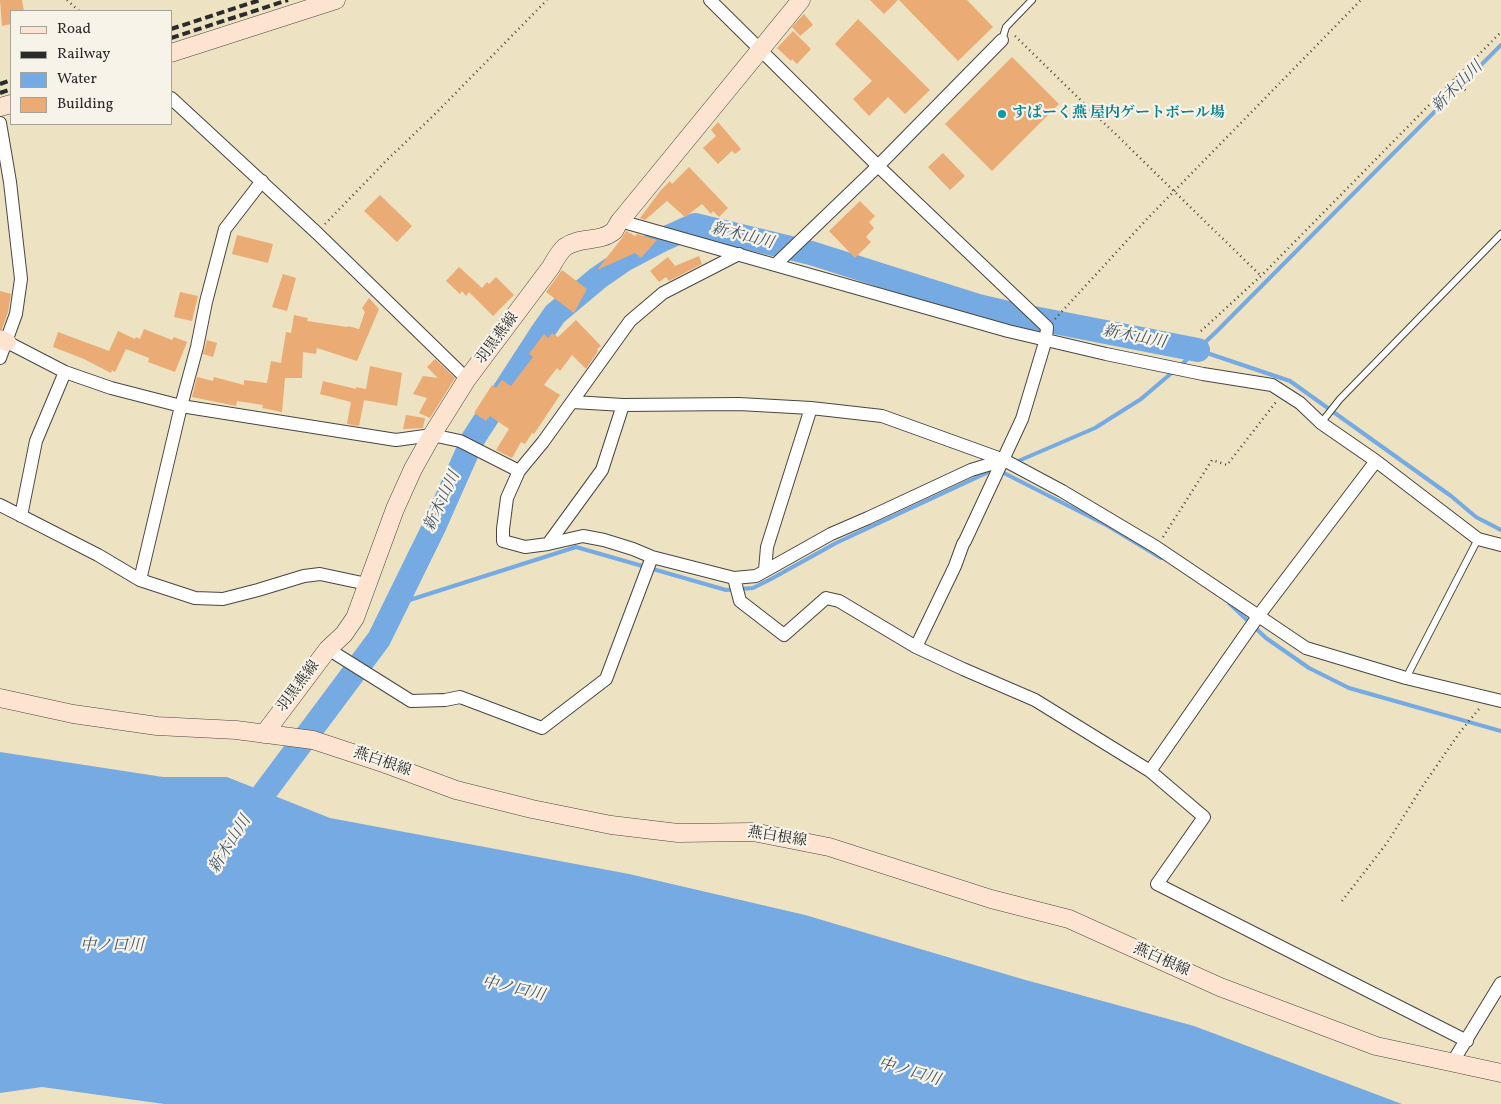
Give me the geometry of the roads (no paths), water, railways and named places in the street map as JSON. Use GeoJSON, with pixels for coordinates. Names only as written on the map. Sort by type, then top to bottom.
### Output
{"type":"FeatureCollection","features":[{"type":"Feature","properties":{"kind":"main road"},"geometry":{"type":"LineString","coordinates":[[172,53],[336,0]]}},
{"type":"Feature","properties":{"kind":"main road","name":"羽黒燕線"},"geometry":{"type":"LineString","coordinates":[[264,734],[328,648],[344,634],[355,618],[394,509],[432,435],[468,379],[565,247],[578,240],[594,240],[614,231],[620,221],[801,0]]}},
{"type":"Feature","properties":{"kind":"main road","name":"燕白根線"},"geometry":{"type":"LineString","coordinates":[[0,698],[73,714],[157,726],[236,730],[313,740],[456,790],[532,809],[610,825],[678,833],[753,832],[829,847],[991,899],[1069,920],[1220,988],[1376,1046],[1501,1073]]}},
{"type":"Feature","properties":{"kind":"street"},"geometry":{"type":"LineString","coordinates":[[710,0],[1046,333]]}},
{"type":"Feature","properties":{"kind":"street"},"geometry":{"type":"LineString","coordinates":[[776,264],[878,166],[1003,36]]}},
{"type":"Feature","properties":{"kind":"street"},"geometry":{"type":"LineString","coordinates":[[172,99],[317,233],[468,379]]}},
{"type":"Feature","properties":{"kind":"street"},"geometry":{"type":"LineString","coordinates":[[0,123],[10,182],[21,279],[16,314],[4,340],[0,358]]}},
{"type":"Feature","properties":{"kind":"street"},"geometry":{"type":"LineString","coordinates":[[140,580],[225,229],[262,181]]}},
{"type":"Feature","properties":{"kind":"street"},"geometry":{"type":"LineString","coordinates":[[620,221],[1008,331],[1046,333],[1106,354],[1203,374],[1272,385],[1300,403],[1321,423],[1478,539],[1501,545]]}},
{"type":"Feature","properties":{"kind":"street"},"geometry":{"type":"LineString","coordinates":[[739,254],[663,293],[642,310],[625,328],[573,402],[519,471],[507,498],[503,541],[525,547],[584,536],[633,549],[652,557],[734,578],[756,576],[831,534],[971,470],[1004,460]]}},
{"type":"Feature","properties":{"kind":"street"},"geometry":{"type":"LineString","coordinates":[[916,647],[1022,419],[1046,333]]}},
{"type":"Feature","properties":{"kind":"street"},"geometry":{"type":"LineString","coordinates":[[4,340],[65,372],[111,388],[181,406],[396,440],[432,435],[460,441],[519,471]]}},
{"type":"Feature","properties":{"kind":"street"},"geometry":{"type":"LineString","coordinates":[[21,516],[36,441],[65,372]]}},
{"type":"Feature","properties":{"kind":"street"},"geometry":{"type":"LineString","coordinates":[[573,402],[623,405],[738,404],[811,408],[882,416],[1004,460],[1062,491],[1156,547],[1306,648],[1406,678],[1495,700]]}},
{"type":"Feature","properties":{"kind":"street"},"geometry":{"type":"LineString","coordinates":[[548,544],[602,470],[623,405]]}},
{"type":"Feature","properties":{"kind":"street"},"geometry":{"type":"LineString","coordinates":[[765,570],[766,547],[811,408]]}},
{"type":"Feature","properties":{"kind":"street"},"geometry":{"type":"LineString","coordinates":[[1150,772],[1259,615],[1376,462]]}},
{"type":"Feature","properties":{"kind":"street"},"geometry":{"type":"LineString","coordinates":[[0,505],[98,555],[140,580],[195,598],[223,599],[304,576],[320,574],[368,584]]}},
{"type":"Feature","properties":{"kind":"street"},"geometry":{"type":"LineString","coordinates":[[328,648],[411,701],[445,700],[460,697],[542,728],[606,679],[652,557]]}},
{"type":"Feature","properties":{"kind":"street"},"geometry":{"type":"LineString","coordinates":[[734,578],[740,601],[784,635],[826,598],[839,601],[916,647],[1035,700],[1150,772],[1204,817],[1157,884],[1467,1041]]}},
{"type":"Feature","properties":{"kind":"street"},"geometry":{"type":"LineString","coordinates":[[1452,1063],[1497,997],[1501,983]]}},
{"type":"Feature","properties":{"kind":"lane"},"geometry":{"type":"LineString","coordinates":[[1003,36],[1006,27],[1032,0]]}},
{"type":"Feature","properties":{"kind":"lane"},"geometry":{"type":"LineString","coordinates":[[1321,423],[1340,399],[1501,234]]}},
{"type":"Feature","properties":{"kind":"lane"},"geometry":{"type":"LineString","coordinates":[[1406,678],[1478,539]]}},
{"type":"Feature","properties":{"kind":"water","name":"中ノ口川"},"geometry":{"type":"Polygon","coordinates":[[[0,752],[163,777],[227,777],[330,818],[629,874],[805,915],[1022,979],[1194,1026],[1402,1104],[164,1104],[42,1087],[0,1093],[0,752]]]}},
{"type":"Feature","properties":{"kind":"waterway","name":"新木山川"},"geometry":{"type":"LineString","coordinates":[[1179,367],[1501,45]]}},
{"type":"Feature","properties":{"kind":"waterway","name":"新木山川"},"geometry":{"type":"LineString","coordinates":[[248,818],[264,793],[379,639],[434,527],[473,439],[555,314],[598,278],[624,260],[664,239],[695,225],[811,253],[978,306],[1198,350]]}},
{"type":"Feature","properties":{"kind":"waterway"},"geometry":{"type":"LineString","coordinates":[[1198,350],[1290,381],[1451,496],[1476,517],[1501,530]]}},
{"type":"Feature","properties":{"kind":"waterway"},"geometry":{"type":"LineString","coordinates":[[1016,462],[1095,428],[1141,399],[1174,371]]}},
{"type":"Feature","properties":{"kind":"waterway"},"geometry":{"type":"LineString","coordinates":[[397,604],[576,547],[726,590],[753,588],[836,543],[995,469]]}},
{"type":"Feature","properties":{"kind":"waterway"},"geometry":{"type":"LineString","coordinates":[[1000,471],[1108,526],[1161,558]]}},
{"type":"Feature","properties":{"kind":"waterway"},"geometry":{"type":"LineString","coordinates":[[1229,603],[1266,638],[1309,668],[1349,688],[1501,731]]}},
{"type":"Feature","properties":{"kind":"railway"},"geometry":{"type":"LineString","coordinates":[[172,29],[260,0]]}},
{"type":"Feature","properties":{"kind":"railway"},"geometry":{"type":"LineString","coordinates":[[172,38],[288,0]]}},
{"type":"Feature","properties":{"kind":"railway"},"geometry":{"type":"LineString","coordinates":[[0,84],[10,80]]}},
{"type":"Feature","properties":{"kind":"railway"},"geometry":{"type":"LineString","coordinates":[[0,93],[10,89]]}},
{"type":"Feature","properties":{"kind":"place","name":"すぱーく燕 屋内ゲートボール場"},"geometry":{"type":"Point","coordinates":[1002,114]}}]}
